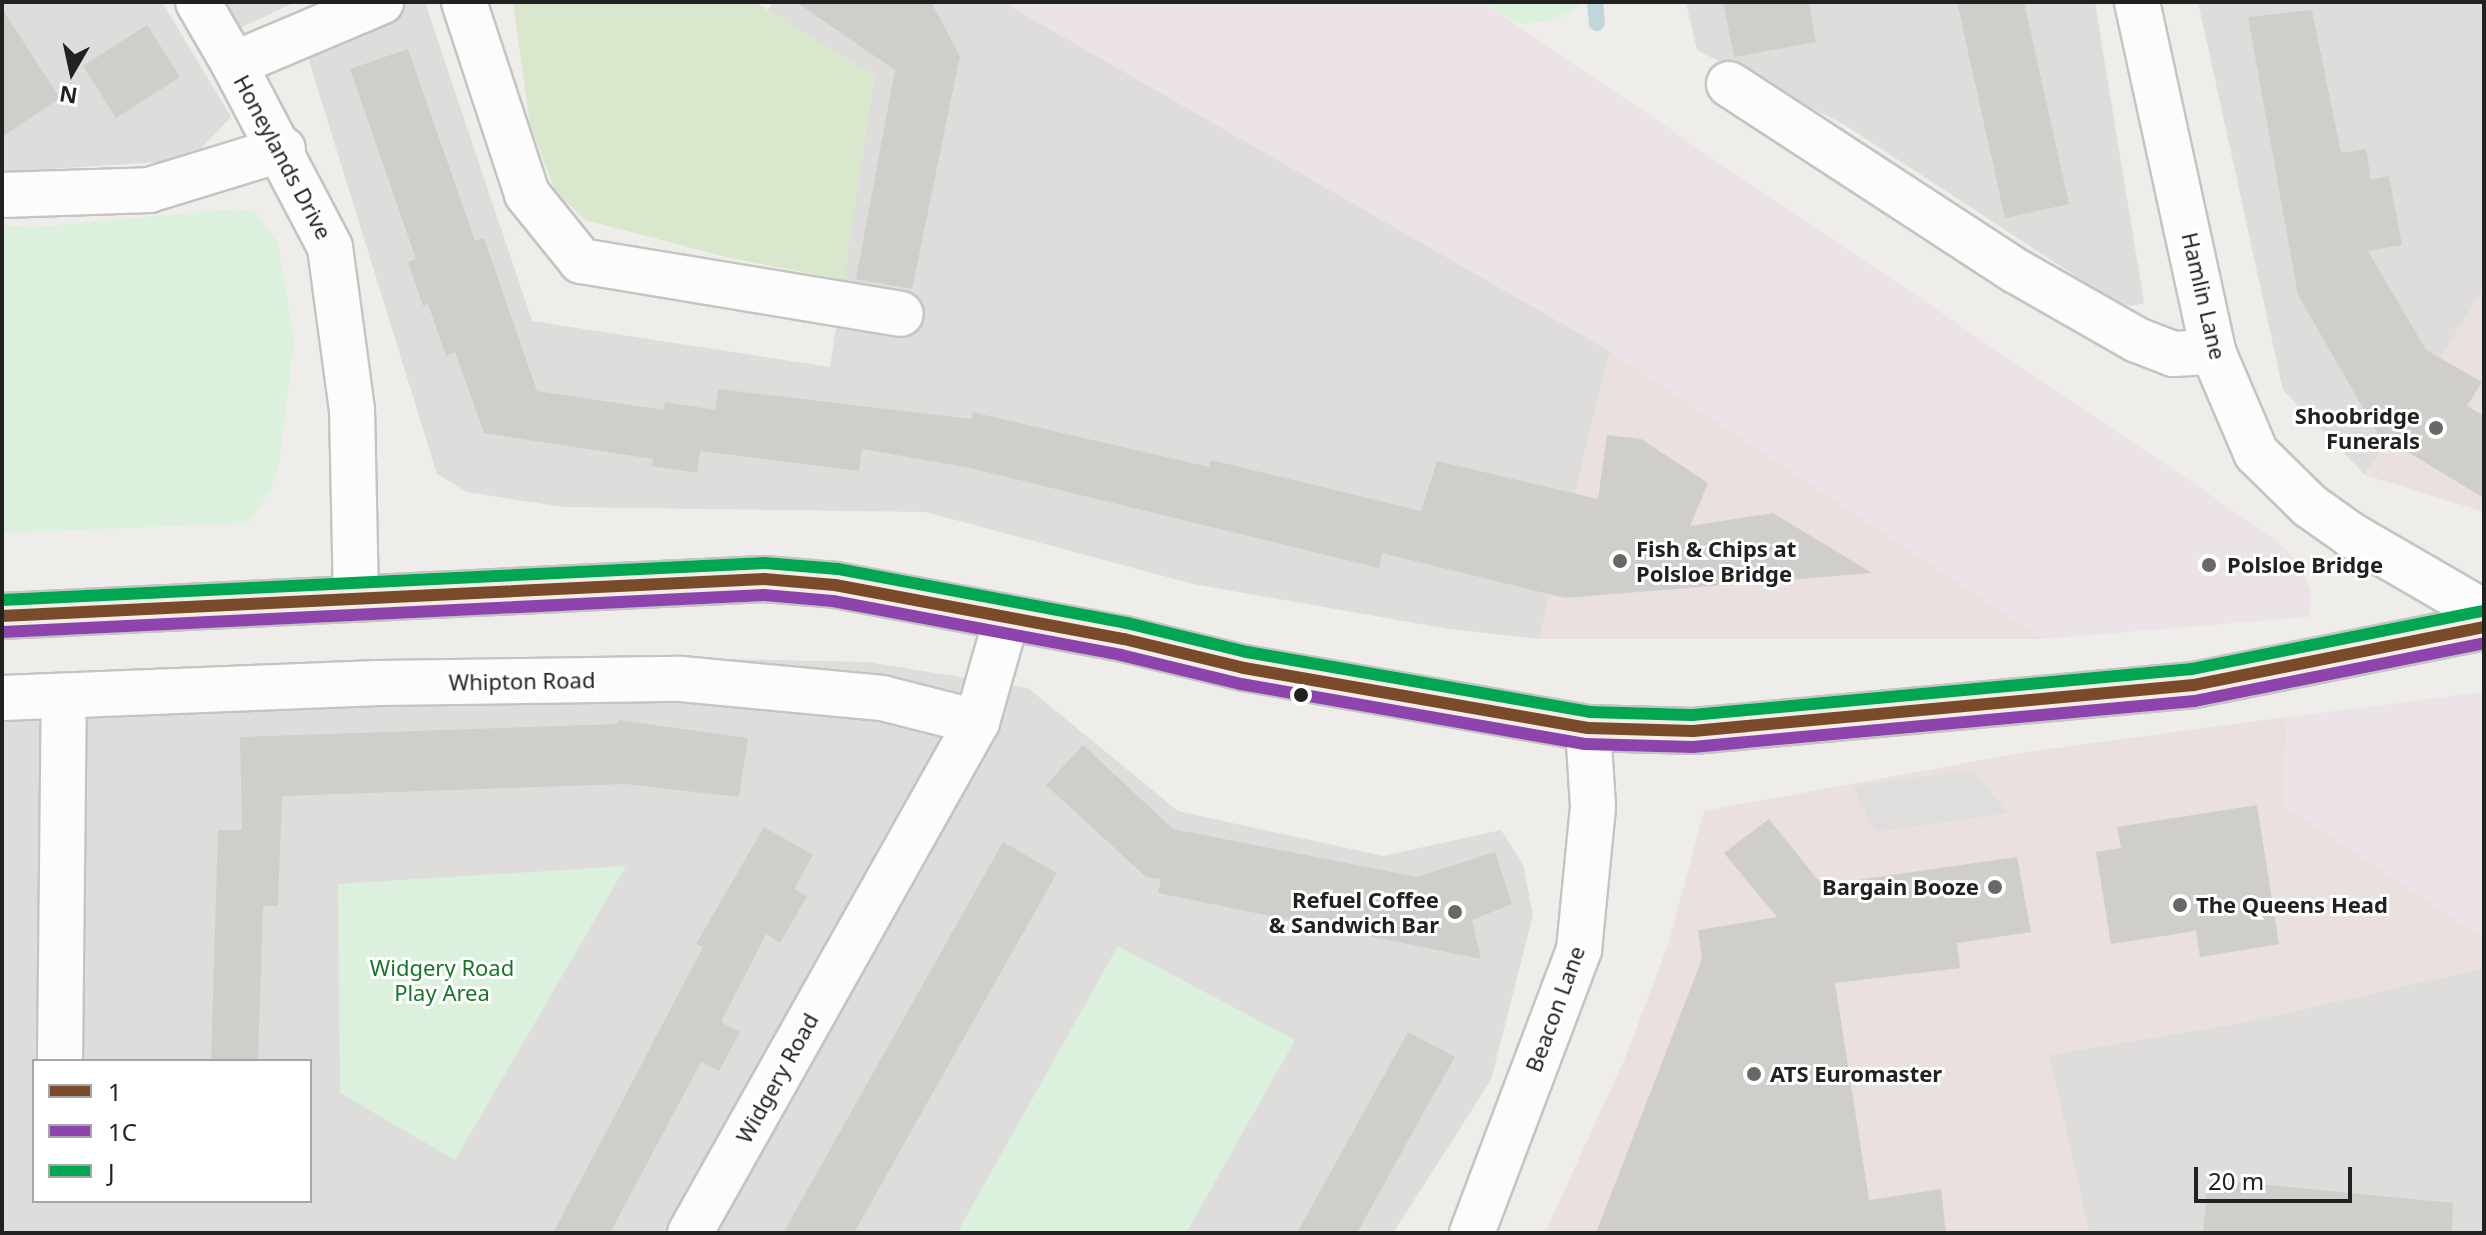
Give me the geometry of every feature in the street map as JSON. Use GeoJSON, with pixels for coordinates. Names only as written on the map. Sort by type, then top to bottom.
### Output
{"type":"FeatureCollection","features":[{"type":"Feature","properties":{"kind":"main road"},"geometry":{"type":"LineString","coordinates":[[2,616],[764,579],[835,585],[1006,620],[1588,728],[1693,731],[1815,724],[2194,685],[2484,627]]}},
{"type":"Feature","properties":{"kind":"street"},"geometry":{"type":"LineString","coordinates":[[198,2],[234,64]]}},
{"type":"Feature","properties":{"kind":"street","name":"Honeylands Drive"},"geometry":{"type":"LineString","coordinates":[[356,599],[346,339],[330,247],[283,149],[234,64],[381,2]]}},
{"type":"Feature","properties":{"kind":"street"},"geometry":{"type":"LineString","coordinates":[[464,2],[527,194],[581,261],[901,314]]}},
{"type":"Feature","properties":{"kind":"street","name":"Hamlin Lane"},"geometry":{"type":"LineString","coordinates":[[2137,2],[2213,352],[2256,453],[2310,506],[2484,612]]}},
{"type":"Feature","properties":{"kind":"street"},"geometry":{"type":"LineString","coordinates":[[1729,84],[2016,271],[2137,340],[2173,354],[2213,352]]}},
{"type":"Feature","properties":{"kind":"street"},"geometry":{"type":"LineString","coordinates":[[2,195],[149,190],[283,149]]}},
{"type":"Feature","properties":{"kind":"street","name":"Widgery Road"},"geometry":{"type":"LineString","coordinates":[[690,1233],[977,722],[1006,620]]}},
{"type":"Feature","properties":{"kind":"street","name":"Whipton Road"},"geometry":{"type":"LineString","coordinates":[[2,698],[378,683],[681,679],[779,685],[882,698],[977,722]]}},
{"type":"Feature","properties":{"kind":"street"},"geometry":{"type":"LineString","coordinates":[[60,1059],[64,696]]}},
{"type":"Feature","properties":{"kind":"street","name":"Beacon Lane"},"geometry":{"type":"LineString","coordinates":[[1472,1233],[1579,950],[1593,806],[1588,728]]}},
{"type":"Feature","properties":{"kind":"shaded area"},"geometry":{"type":"Polygon","coordinates":[[[2,2],[162,2],[231,117],[190,160],[2,172],[2,2]]]}},
{"type":"Feature","properties":{"kind":"shaded area"},"geometry":{"type":"Polygon","coordinates":[[[222,2],[296,2],[240,28],[222,2]]]}},
{"type":"Feature","properties":{"kind":"shaded area"},"geometry":{"type":"Polygon","coordinates":[[[383,2],[425,2],[532,321],[830,367],[874,76],[767,11],[773,2],[1003,2],[1610,351],[1539,639],[1449,629],[1193,584],[926,512],[563,507],[467,492],[437,474],[301,35],[383,2]]]}},
{"type":"Feature","properties":{"kind":"shaded area"},"geometry":{"type":"Polygon","coordinates":[[[1003,2],[1482,2],[2271,536],[2299,563],[2311,591],[2309,617],[2043,639],[1610,351],[1003,2]]]}},
{"type":"Feature","properties":{"kind":"shaded area"},"geometry":{"type":"Polygon","coordinates":[[[1686,2],[2095,2],[2144,303],[2130,306],[2109,298],[1845,125],[1697,50],[1686,2]]]}},
{"type":"Feature","properties":{"kind":"shaded area"},"geometry":{"type":"Polygon","coordinates":[[[2198,2],[2484,2],[2484,289],[2365,475],[2283,390],[2198,2]]]}},
{"type":"Feature","properties":{"kind":"shaded area"},"geometry":{"type":"Polygon","coordinates":[[[2484,289],[2484,512],[2365,475],[2484,289]]]}},
{"type":"Feature","properties":{"kind":"shaded area"},"geometry":{"type":"Polygon","coordinates":[[[1610,351],[2043,639],[1539,639],[1610,351]]]}},
{"type":"Feature","properties":{"kind":"shaded area"},"geometry":{"type":"Polygon","coordinates":[[[625,657],[868,662],[1028,688],[1178,811],[1383,856],[1501,830],[1523,864],[1533,915],[1491,1080],[1393,1233],[2,1233],[2,680],[625,657]]]}},
{"type":"Feature","properties":{"kind":"shaded area"},"geometry":{"type":"Polygon","coordinates":[[[2484,692],[2484,938],[2284,805],[2287,717],[2484,692]]]}},
{"type":"Feature","properties":{"kind":"shaded area"},"geometry":{"type":"Polygon","coordinates":[[[2287,717],[2284,805],[2484,938],[2484,968],[2240,1023],[2049,1055],[2089,1233],[1545,1233],[1626,1056],[1669,942],[1704,811],[2026,752],[2287,717]]]}},
{"type":"Feature","properties":{"kind":"shaded area"},"geometry":{"type":"Polygon","coordinates":[[[1972,770],[2008,813],[1875,832],[1853,786],[1972,770]]]}},
{"type":"Feature","properties":{"kind":"shaded area"},"geometry":{"type":"Polygon","coordinates":[[[2484,968],[2484,1233],[2089,1233],[2049,1055],[2240,1023],[2484,968]]]}},
{"type":"Feature","properties":{"kind":"green space"},"geometry":{"type":"Polygon","coordinates":[[[513,2],[755,2],[874,76],[844,280],[730,258],[585,220],[555,191],[530,125],[513,2]]]}},
{"type":"Feature","properties":{"kind":"green space"},"geometry":{"type":"Polygon","coordinates":[[[1482,2],[1587,2],[1557,19],[1520,25],[1482,2]]]}},
{"type":"Feature","properties":{"kind":"green space"},"geometry":{"type":"Polygon","coordinates":[[[236,209],[256,212],[278,243],[294,340],[279,463],[271,489],[248,523],[2,533],[2,225],[36,227],[236,209]]]}},
{"type":"Feature","properties":{"kind":"green space","name":"Widgery Road Play Area"},"geometry":{"type":"Polygon","coordinates":[[[626,866],[455,1160],[340,1093],[338,884],[626,866]]]}},
{"type":"Feature","properties":{"kind":"green space"},"geometry":{"type":"Polygon","coordinates":[[[1118,946],[1295,1040],[1186,1233],[957,1233],[1118,946]]]}},
{"type":"Feature","properties":{"kind":"building"},"geometry":{"type":"Polygon","coordinates":[[[796,2],[931,2],[960,56],[912,289],[856,279],[895,70],[796,2]]]}},
{"type":"Feature","properties":{"kind":"building"},"geometry":{"type":"Polygon","coordinates":[[[1723,2],[1809,2],[1816,42],[1734,57],[1723,2]]]}},
{"type":"Feature","properties":{"kind":"building"},"geometry":{"type":"Polygon","coordinates":[[[1957,2],[2024,2],[2069,204],[2005,218],[1957,2]]]}},
{"type":"Feature","properties":{"kind":"building"},"geometry":{"type":"Polygon","coordinates":[[[2,9],[60,98],[2,137],[2,9]]]}},
{"type":"Feature","properties":{"kind":"building"},"geometry":{"type":"Polygon","coordinates":[[[2312,10],[2341,153],[2366,149],[2371,180],[2389,176],[2402,245],[2368,251],[2426,350],[2482,382],[2467,406],[2484,416],[2484,498],[2378,434],[2298,295],[2248,17],[2312,10]]]}},
{"type":"Feature","properties":{"kind":"building"},"geometry":{"type":"Polygon","coordinates":[[[147,25],[180,77],[116,118],[83,66],[147,25]]]}},
{"type":"Feature","properties":{"kind":"building"},"geometry":{"type":"Polygon","coordinates":[[[408,49],[475,241],[484,238],[537,391],[664,410],[665,402],[715,410],[718,389],[971,419],[972,412],[1209,467],[1211,460],[1421,511],[1437,461],[1598,499],[1607,435],[1641,439],[1708,483],[1690,526],[1773,513],[1872,573],[1565,598],[1382,553],[1379,568],[966,467],[862,449],[859,471],[700,451],[697,473],[652,466],[653,459],[484,433],[455,352],[446,356],[428,304],[423,306],[408,262],[416,259],[350,69],[408,49]]]}},
{"type":"Feature","properties":{"kind":"building"},"geometry":{"type":"Polygon","coordinates":[[[618,720],[748,738],[739,797],[625,784],[282,796],[278,906],[263,906],[258,1059],[211,1059],[218,830],[242,830],[240,737],[617,724],[618,720]]]}},
{"type":"Feature","properties":{"kind":"building"},"geometry":{"type":"Polygon","coordinates":[[[1083,745],[1173,829],[1417,877],[1495,852],[1512,904],[1472,920],[1481,959],[1158,893],[1161,879],[1146,877],[1046,785],[1083,745]]]}},
{"type":"Feature","properties":{"kind":"building","name":"The Queens Head"},"geometry":{"type":"Polygon","coordinates":[[[2257,805],[2279,944],[2200,957],[2196,931],[2111,944],[2096,852],[2121,848],[2117,827],[2257,805]]]}},
{"type":"Feature","properties":{"kind":"building","name":"ATS Euromaster"},"geometry":{"type":"Polygon","coordinates":[[[1769,819],[1822,885],[2017,857],[2031,932],[1957,943],[1960,968],[1835,983],[1869,1200],[1941,1189],[1946,1233],[1596,1233],[1702,959],[1698,930],[1777,917],[1724,853],[1769,819]]]}},
{"type":"Feature","properties":{"kind":"building"},"geometry":{"type":"Polygon","coordinates":[[[764,827],[813,855],[794,889],[807,896],[780,943],[766,934],[721,1022],[740,1032],[719,1071],[701,1062],[610,1233],[553,1233],[703,947],[696,944],[764,827]]]}},
{"type":"Feature","properties":{"kind":"building"},"geometry":{"type":"Polygon","coordinates":[[[1003,842],[1057,873],[854,1233],[783,1233],[1003,842]]]}},
{"type":"Feature","properties":{"kind":"building"},"geometry":{"type":"Polygon","coordinates":[[[1408,1032],[1455,1057],[1357,1233],[1297,1233],[1408,1032]]]}},
{"type":"Feature","properties":{"kind":"building"},"geometry":{"type":"Polygon","coordinates":[[[2208,1179],[2453,1203],[2452,1233],[2203,1233],[2208,1179]]]}},
{"type":"Feature","properties":{"kind":"waterway"},"geometry":{"type":"LineString","coordinates":[[1595,2],[1597,23]]}},
{"type":"Feature","properties":{"kind":"transit line","name":"J"},"geometry":{"type":"LineString","coordinates":[[2,600],[765,563],[838,569],[1127,623],[1247,652],[1590,712],[1692,715],[2192,669],[2481,611]]}},
{"type":"Feature","properties":{"kind":"transit line","name":"1"},"geometry":{"type":"LineString","coordinates":[[2,616],[764,579],[835,585],[1124,639],[1244,668],[1588,728],[1693,731],[2194,685],[2484,627]]}},
{"type":"Feature","properties":{"kind":"transit line","name":"1C"},"geometry":{"type":"LineString","coordinates":[[3,632],[764,595],[833,601],[1121,655],[1241,684],[1585,744],[1693,747],[2195,701],[2484,643]]}},
{"type":"Feature","properties":{"kind":"place","name":"Shoobridge Funerals"},"geometry":{"type":"Point","coordinates":[2436,428]}},
{"type":"Feature","properties":{"kind":"place","name":"Fish & Chips at Polsloe Bridge"},"geometry":{"type":"Point","coordinates":[1620,561]}},
{"type":"Feature","properties":{"kind":"place","name":"Polsloe Bridge"},"geometry":{"type":"Point","coordinates":[2209,565]}},
{"type":"Feature","properties":{"kind":"place","name":"Bargain Booze"},"geometry":{"type":"Point","coordinates":[1995,887]}},
{"type":"Feature","properties":{"kind":"place","name":"The Queens Head"},"geometry":{"type":"Point","coordinates":[2180,905]}},
{"type":"Feature","properties":{"kind":"place","name":"Refuel Coffee & Sandwich Bar"},"geometry":{"type":"Point","coordinates":[1455,912]}},
{"type":"Feature","properties":{"kind":"place","name":"ATS Euromaster"},"geometry":{"type":"Point","coordinates":[1754,1074]}}]}
